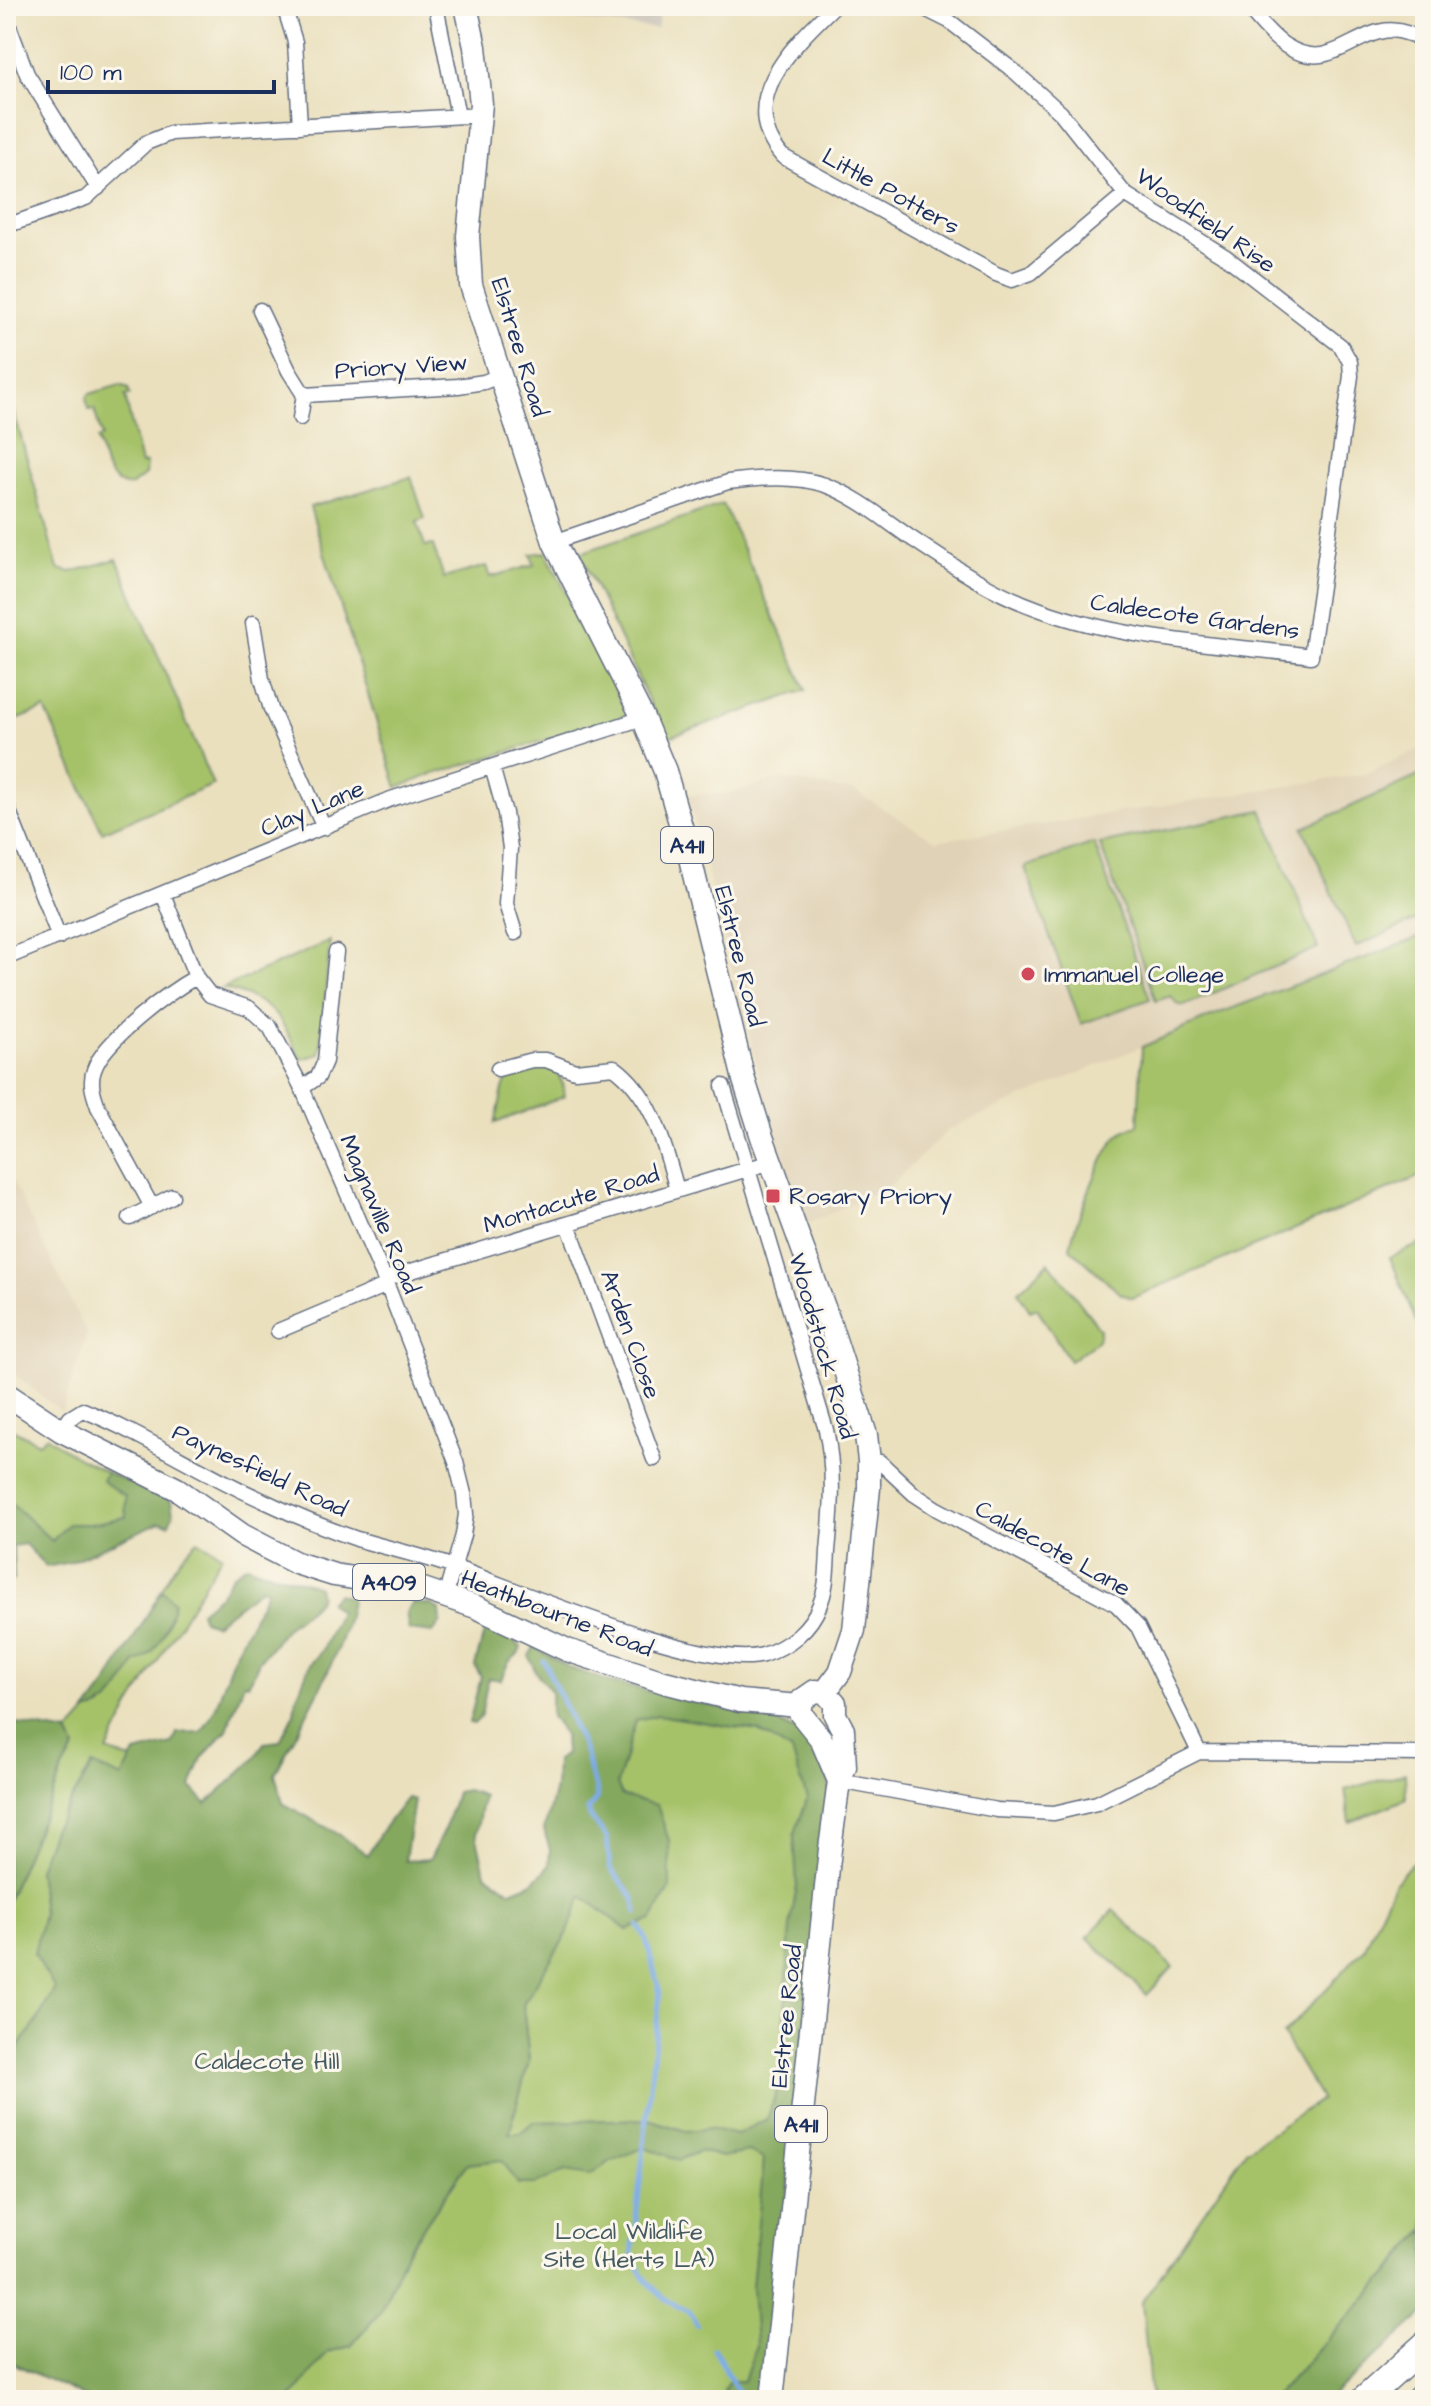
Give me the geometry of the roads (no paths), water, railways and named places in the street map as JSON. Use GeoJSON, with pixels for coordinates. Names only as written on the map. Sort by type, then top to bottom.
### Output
{"type":"FeatureCollection","features":[{"type":"Feature","properties":{"kind":"highway"},"geometry":{"type":"LineString","coordinates":[[1364,2400],[1425,2345]]}},
{"type":"Feature","properties":{"kind":"highway"},"geometry":{"type":"LineString","coordinates":[[1419,2400],[1425,2394]]}},
{"type":"Feature","properties":{"kind":"main road","name":"Elstree Road"},"geometry":{"type":"LineString","coordinates":[[466,6],[475,47],[481,115],[468,236],[471,285],[554,542],[643,718],[677,807],[744,1080],[866,1435],[869,1488],[854,1630],[840,1672],[825,1692],[835,1703],[835,1715],[843,1730],[845,1767],[839,1781],[772,2400]]}},
{"type":"Feature","properties":{"kind":"main road","name":"Heathbourne Road"},"geometry":{"type":"LineString","coordinates":[[6,1394],[62,1431],[177,1489],[242,1535],[296,1563],[334,1575],[396,1583],[476,1607],[567,1650],[664,1682],[740,1701],[800,1706]]}},
{"type":"Feature","properties":{"kind":"main road"},"geometry":{"type":"LineString","coordinates":[[825,1692],[808,1693],[800,1706],[803,1719],[813,1726],[839,1781]]}},
{"type":"Feature","properties":{"kind":"main road"},"geometry":{"type":"LineString","coordinates":[[813,1726],[827,1725],[835,1715]]}},
{"type":"Feature","properties":{"kind":"street"},"geometry":{"type":"LineString","coordinates":[[284,6],[295,42],[300,126]]}},
{"type":"Feature","properties":{"kind":"street"},"geometry":{"type":"LineString","coordinates":[[436,6],[458,116]]}},
{"type":"Feature","properties":{"kind":"street","name":"Little Potters"},"geometry":{"type":"LineString","coordinates":[[834,6],[788,56],[768,87],[764,124],[782,156],[1012,280],[1031,273],[1125,194]]}},
{"type":"Feature","properties":{"kind":"street","name":"Woodfield Rise"},"geometry":{"type":"LineString","coordinates":[[919,6],[949,21],[1014,71],[1061,113],[1125,194],[1226,257],[1329,335],[1347,353],[1351,376],[1330,523]]}},
{"type":"Feature","properties":{"kind":"street"},"geometry":{"type":"LineString","coordinates":[[1246,6],[1283,45],[1305,54],[1328,54],[1375,29],[1385,28],[1405,31],[1425,43]]}},
{"type":"Feature","properties":{"kind":"street"},"geometry":{"type":"LineString","coordinates":[[6,18],[27,74],[98,188]]}},
{"type":"Feature","properties":{"kind":"street"},"geometry":{"type":"LineString","coordinates":[[6,226],[86,198],[146,143],[171,133],[481,115]]}},
{"type":"Feature","properties":{"kind":"street","name":"Priory View"},"geometry":{"type":"LineString","coordinates":[[260,310],[304,395],[300,418]]}},
{"type":"Feature","properties":{"kind":"street","name":"Priory View"},"geometry":{"type":"LineString","coordinates":[[304,395],[458,386],[484,382],[501,375]]}},
{"type":"Feature","properties":{"kind":"street","name":"Caldecote Gardens"},"geometry":{"type":"LineString","coordinates":[[554,542],[728,482],[757,478],[797,479],[851,496],[974,580],[1041,610],[1103,630],[1311,656],[1330,523]]}},
{"type":"Feature","properties":{"kind":"street"},"geometry":{"type":"LineString","coordinates":[[253,623],[262,679],[271,709],[324,828]]}},
{"type":"Feature","properties":{"kind":"street","name":"Clay Lane"},"geometry":{"type":"LineString","coordinates":[[6,958],[434,784],[563,746],[643,718]]}},
{"type":"Feature","properties":{"kind":"street"},"geometry":{"type":"LineString","coordinates":[[492,767],[505,813],[510,848],[506,904],[515,933]]}},
{"type":"Feature","properties":{"kind":"street"},"geometry":{"type":"LineString","coordinates":[[6,804],[59,937]]}},
{"type":"Feature","properties":{"kind":"street"},"geometry":{"type":"LineString","coordinates":[[152,1207],[98,1107],[92,1090],[92,1076],[100,1058],[150,1007],[196,977],[163,894]]}},
{"type":"Feature","properties":{"kind":"street"},"geometry":{"type":"LineString","coordinates":[[302,1088],[318,1077],[325,1061],[336,952]]}},
{"type":"Feature","properties":{"kind":"street","name":"Magnaville Road"},"geometry":{"type":"LineString","coordinates":[[196,977],[210,995],[238,1003],[261,1016],[270,1027],[302,1088],[386,1282],[456,1462],[464,1494],[466,1514],[463,1535],[445,1597]]}},
{"type":"Feature","properties":{"kind":"street"},"geometry":{"type":"LineString","coordinates":[[498,1069],[532,1060],[546,1060],[575,1071],[614,1067],[654,1115],[677,1190]]}},
{"type":"Feature","properties":{"kind":"street","name":"Woodstock Road"},"geometry":{"type":"LineString","coordinates":[[453,1567],[626,1629],[689,1649],[729,1656],[760,1656],[779,1648],[798,1636],[820,1606],[825,1585],[834,1486],[832,1458],[723,1086]]}},
{"type":"Feature","properties":{"kind":"street","name":"Montacute Road"},"geometry":{"type":"LineString","coordinates":[[278,1331],[386,1282],[771,1162]]}},
{"type":"Feature","properties":{"kind":"street"},"geometry":{"type":"LineString","coordinates":[[130,1218],[172,1196]]}},
{"type":"Feature","properties":{"kind":"street","name":"Arden Close"},"geometry":{"type":"LineString","coordinates":[[568,1224],[654,1459]]}},
{"type":"Feature","properties":{"kind":"street","name":"Paynesfield Road"},"geometry":{"type":"LineString","coordinates":[[62,1431],[70,1418],[83,1410],[258,1499],[316,1524],[453,1567]]}},
{"type":"Feature","properties":{"kind":"street","name":"Caldecote Lane"},"geometry":{"type":"LineString","coordinates":[[869,1461],[880,1462],[906,1488],[937,1509],[1116,1604],[1130,1616],[1199,1752]]}},
{"type":"Feature","properties":{"kind":"street"},"geometry":{"type":"LineString","coordinates":[[839,1781],[997,1810],[1054,1813],[1097,1803],[1199,1752],[1425,1754]]}},
{"type":"Feature","properties":{"kind":"waterway"},"geometry":{"type":"LineString","coordinates":[[544,1661],[586,1754],[596,1787],[597,1798],[588,1810],[607,1838],[610,1868],[634,1898],[637,1913]]}},
{"type":"Feature","properties":{"kind":"waterway"},"geometry":{"type":"LineString","coordinates":[[639,1926],[646,1939],[660,1993],[632,2257],[653,2288],[688,2311],[697,2325]]}},
{"type":"Feature","properties":{"kind":"waterway"},"geometry":{"type":"LineString","coordinates":[[714,2349],[742,2400]]}},
{"type":"Feature","properties":{"kind":"place","name":"Immanuel College"},"geometry":{"type":"Point","coordinates":[1028,974]}},
{"type":"Feature","properties":{"kind":"place","name":"Rosary Priory"},"geometry":{"type":"Point","coordinates":[773,1196]}},
{"type":"Feature","properties":{"kind":"park label","name":"Caldecote Hill"},"geometry":{"type":"Point","coordinates":[267,2061]}},
{"type":"Feature","properties":{"kind":"park label","name":"Local Wildlife Site (Herts LA)"},"geometry":{"type":"Point","coordinates":[629,2245]}}]}
